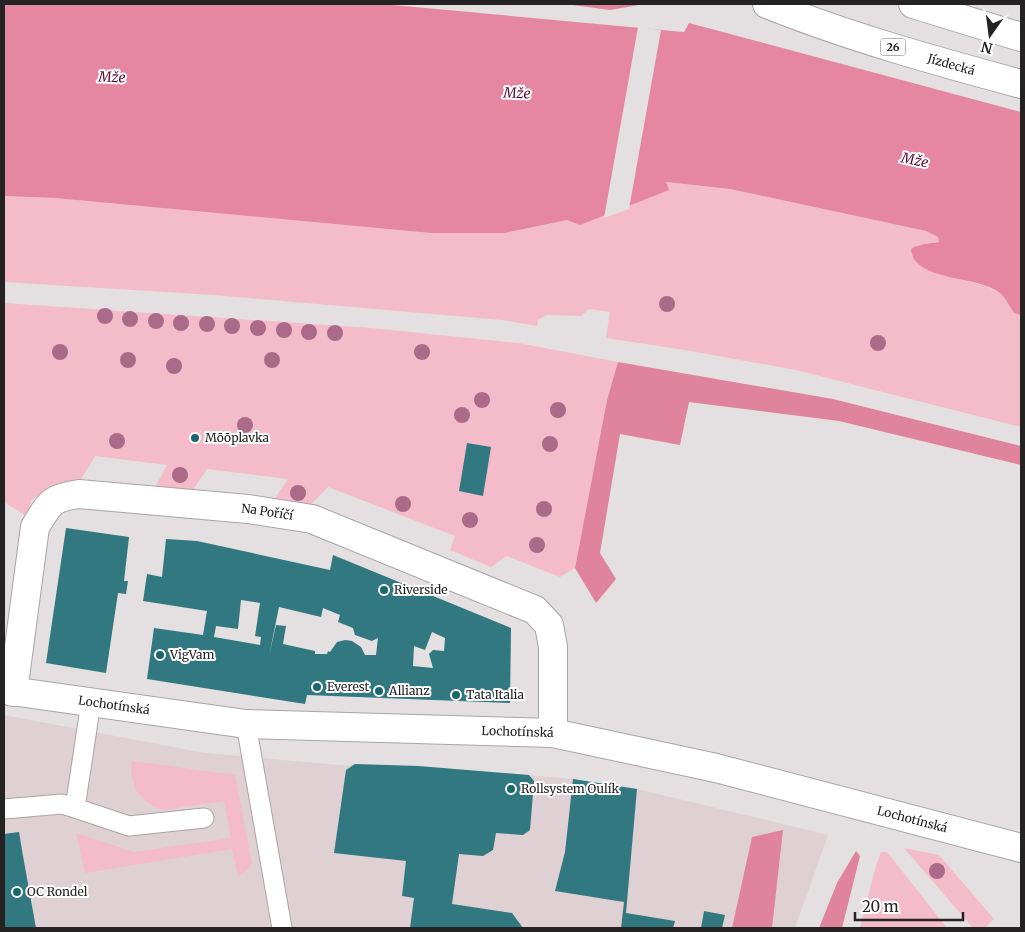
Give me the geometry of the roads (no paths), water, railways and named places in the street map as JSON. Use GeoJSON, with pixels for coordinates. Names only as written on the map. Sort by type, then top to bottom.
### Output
{"type":"FeatureCollection","features":[{"type":"Feature","properties":{"kind":"street","name":"Jízdecká"},"geometry":{"type":"LineString","coordinates":[[767,4],[936,60],[1021,84]]}},
{"type":"Feature","properties":{"kind":"street"},"geometry":{"type":"LineString","coordinates":[[914,4],[1021,37]]}},
{"type":"Feature","properties":{"kind":"street","name":"Na Poříčí"},"geometry":{"type":"LineString","coordinates":[[8,691],[35,527],[49,504],[57,498],[79,494],[248,509],[312,519],[535,610],[548,625],[553,647],[553,733]]}},
{"type":"Feature","properties":{"kind":"street","name":"Lochotínská"},"geometry":{"type":"LineString","coordinates":[[8,691],[246,724],[553,733],[716,768],[1021,848]]}},
{"type":"Feature","properties":{"kind":"lane"},"geometry":{"type":"LineString","coordinates":[[75,808],[90,702]]}},
{"type":"Feature","properties":{"kind":"lane"},"geometry":{"type":"LineString","coordinates":[[246,724],[282,928]]}},
{"type":"Feature","properties":{"kind":"lane"},"geometry":{"type":"LineString","coordinates":[[4,809],[62,804],[129,826],[204,818]]}},
{"type":"Feature","properties":{"kind":"water","name":"Mže"},"geometry":{"type":"Polygon","coordinates":[[[4,4],[382,4],[684,32],[689,23],[1021,112],[1021,315],[1014,313],[1003,296],[991,288],[923,268],[915,260],[911,249],[939,242],[938,237],[926,231],[730,189],[666,182],[669,190],[580,225],[567,220],[505,233],[431,233],[55,198],[4,196],[4,4]]]}},
{"type":"Feature","properties":{"kind":"place","name":"Mōōplavka"},"geometry":{"type":"Point","coordinates":[195,438]}},
{"type":"Feature","properties":{"kind":"place","name":"Riverside"},"geometry":{"type":"Point","coordinates":[384,590]}},
{"type":"Feature","properties":{"kind":"place","name":"VigVam"},"geometry":{"type":"Point","coordinates":[160,655]}},
{"type":"Feature","properties":{"kind":"place","name":"Everest"},"geometry":{"type":"Point","coordinates":[317,687]}},
{"type":"Feature","properties":{"kind":"place","name":"Allianz"},"geometry":{"type":"Point","coordinates":[379,691]}},
{"type":"Feature","properties":{"kind":"place","name":"Tata Italia"},"geometry":{"type":"Point","coordinates":[456,695]}},
{"type":"Feature","properties":{"kind":"place","name":"Rollsystem Oulík"},"geometry":{"type":"Point","coordinates":[511,789]}},
{"type":"Feature","properties":{"kind":"place","name":"OC Rondel"},"geometry":{"type":"Point","coordinates":[17,892]}}]}
